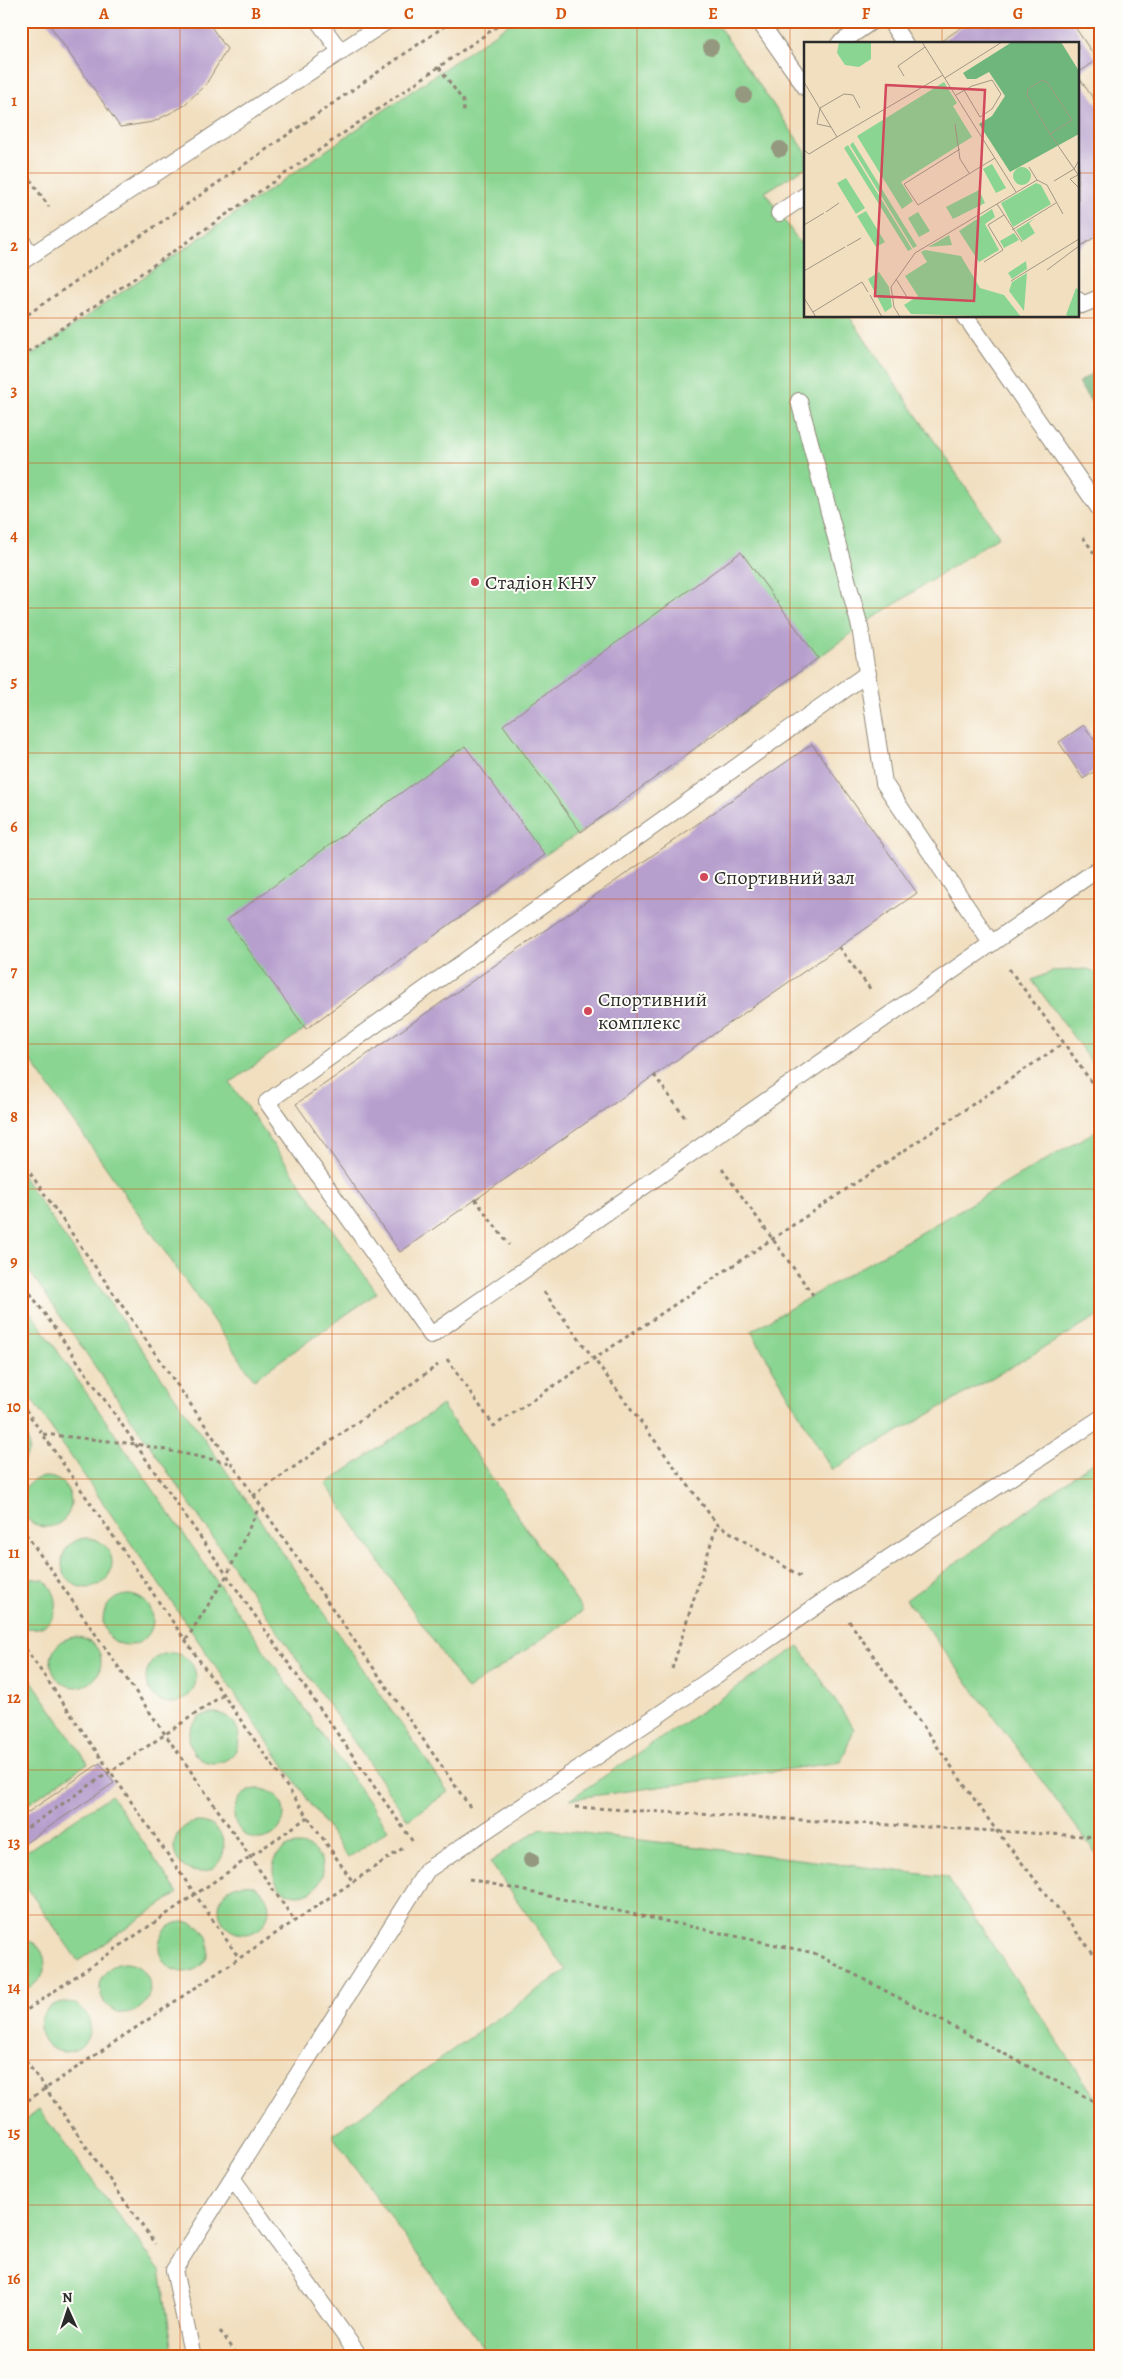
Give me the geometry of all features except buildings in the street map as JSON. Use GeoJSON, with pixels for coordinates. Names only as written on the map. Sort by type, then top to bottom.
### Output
{"type":"FeatureCollection","features":[{"type":"Feature","properties":{"kind":"lane"},"geometry":{"type":"LineString","coordinates":[[318,21],[341,52]]}},
{"type":"Feature","properties":{"kind":"lane"},"geometry":{"type":"LineString","coordinates":[[21,240],[26,258],[387,21]]}},
{"type":"Feature","properties":{"kind":"lane"},"geometry":{"type":"LineString","coordinates":[[759,21],[801,70]]}},
{"type":"Feature","properties":{"kind":"lane"},"geometry":{"type":"LineString","coordinates":[[842,42],[872,21]]}},
{"type":"Feature","properties":{"kind":"lane"},"geometry":{"type":"LineString","coordinates":[[890,21],[904,42]]}},
{"type":"Feature","properties":{"kind":"lane"},"geometry":{"type":"LineString","coordinates":[[779,212],[804,196]]}},
{"type":"Feature","properties":{"kind":"lane"},"geometry":{"type":"LineString","coordinates":[[1080,302],[1082,305],[1101,297]]}},
{"type":"Feature","properties":{"kind":"lane"},"geometry":{"type":"LineString","coordinates":[[966,318],[1101,512]]}},
{"type":"Feature","properties":{"kind":"lane"},"geometry":{"type":"LineString","coordinates":[[799,401],[860,627],[884,782],[991,944]]}},
{"type":"Feature","properties":{"kind":"lane"},"geometry":{"type":"LineString","coordinates":[[868,673],[267,1102],[431,1335],[1101,867]]}},
{"type":"Feature","properties":{"kind":"lane"},"geometry":{"type":"LineString","coordinates":[[193,2357],[174,2270],[427,1870],[831,1596],[1101,1418]]}},
{"type":"Feature","properties":{"kind":"lane"},"geometry":{"type":"LineString","coordinates":[[233,2179],[360,2357]]}},
{"type":"Feature","properties":{"kind":"path"},"geometry":{"type":"LineString","coordinates":[[21,319],[452,21]]}},
{"type":"Feature","properties":{"kind":"path"},"geometry":{"type":"LineString","coordinates":[[21,357],[505,21]]}},
{"type":"Feature","properties":{"kind":"path"},"geometry":{"type":"LineString","coordinates":[[439,66],[463,100],[464,115]]}},
{"type":"Feature","properties":{"kind":"path"},"geometry":{"type":"LineString","coordinates":[[21,166],[51,210]]}},
{"type":"Feature","properties":{"kind":"path"},"geometry":{"type":"LineString","coordinates":[[991,944],[1064,1042],[1101,1096]]}},
{"type":"Feature","properties":{"kind":"path"},"geometry":{"type":"LineString","coordinates":[[839,947],[889,1014]]}},
{"type":"Feature","properties":{"kind":"path"},"geometry":{"type":"LineString","coordinates":[[431,1335],[494,1426],[1064,1042]]}},
{"type":"Feature","properties":{"kind":"path"},"geometry":{"type":"LineString","coordinates":[[654,1075],[813,1295]]}},
{"type":"Feature","properties":{"kind":"path"},"geometry":{"type":"LineString","coordinates":[[21,1160],[487,1830]]}},
{"type":"Feature","properties":{"kind":"path"},"geometry":{"type":"LineString","coordinates":[[475,1199],[717,1524],[831,1596],[996,1830],[1101,1963]]}},
{"type":"Feature","properties":{"kind":"path"},"geometry":{"type":"LineString","coordinates":[[21,1280],[413,1842]]}},
{"type":"Feature","properties":{"kind":"path"},"geometry":{"type":"LineString","coordinates":[[253,1496],[447,1359]]}},
{"type":"Feature","properties":{"kind":"path"},"geometry":{"type":"LineString","coordinates":[[21,1403],[354,1882]]}},
{"type":"Feature","properties":{"kind":"path"},"geometry":{"type":"LineString","coordinates":[[43,1434],[136,1444],[230,1463]]}},
{"type":"Feature","properties":{"kind":"path"},"geometry":{"type":"LineString","coordinates":[[186,1640],[227,1575],[260,1506]]}},
{"type":"Feature","properties":{"kind":"path"},"geometry":{"type":"LineString","coordinates":[[671,1670],[717,1524]]}},
{"type":"Feature","properties":{"kind":"path"},"geometry":{"type":"LineString","coordinates":[[21,1527],[294,1921]]}},
{"type":"Feature","properties":{"kind":"path"},"geometry":{"type":"LineString","coordinates":[[21,1642],[239,1958]]}},
{"type":"Feature","properties":{"kind":"path"},"geometry":{"type":"LineString","coordinates":[[21,1832],[224,1695]]}},
{"type":"Feature","properties":{"kind":"path"},"geometry":{"type":"LineString","coordinates":[[460,1810],[468,1805]]}},
{"type":"Feature","properties":{"kind":"path"},"geometry":{"type":"LineString","coordinates":[[574,1807],[1101,1837]]}},
{"type":"Feature","properties":{"kind":"path"},"geometry":{"type":"LineString","coordinates":[[21,2014],[308,1817]]}},
{"type":"Feature","properties":{"kind":"path"},"geometry":{"type":"LineString","coordinates":[[21,2105],[421,1837]]}},
{"type":"Feature","properties":{"kind":"path"},"geometry":{"type":"LineString","coordinates":[[427,1870],[814,1953],[1101,2105]]}},
{"type":"Feature","properties":{"kind":"path"},"geometry":{"type":"LineString","coordinates":[[21,2054],[174,2270]]}},
{"type":"Feature","properties":{"kind":"path"},"geometry":{"type":"LineString","coordinates":[[215,2325],[239,2357]]}},
{"type":"Feature","properties":{"kind":"green space","name":"Стадіон КНУ"},"geometry":{"type":"Polygon","coordinates":[[[513,21],[715,21],[804,149],[804,168],[765,192],[804,249],[804,318],[850,318],[999,536],[860,627],[581,832],[545,855],[230,1083],[377,1293],[254,1379],[21,1046],[21,362],[513,21]]]}},
{"type":"Feature","properties":{"kind":"green space"},"geometry":{"type":"Polygon","coordinates":[[[1101,367],[1101,416],[1078,383],[1101,367]]]}},
{"type":"Feature","properties":{"kind":"green space"},"geometry":{"type":"Polygon","coordinates":[[[1087,969],[1101,974],[1101,1075],[1032,980],[1054,971],[1087,969]]]}},
{"type":"Feature","properties":{"kind":"green space"},"geometry":{"type":"Polygon","coordinates":[[[1101,1128],[1101,1315],[832,1470],[751,1331],[1101,1128]]]}},
{"type":"Feature","properties":{"kind":"green space"},"geometry":{"type":"Polygon","coordinates":[[[21,1174],[448,1792],[408,1820],[21,1259],[21,1174]]]}},
{"type":"Feature","properties":{"kind":"green space"},"geometry":{"type":"Polygon","coordinates":[[[21,1298],[388,1830],[348,1858],[21,1384],[21,1298]]]}},
{"type":"Feature","properties":{"kind":"green space"},"geometry":{"type":"Polygon","coordinates":[[[442,1405],[583,1611],[467,1690],[326,1484],[442,1405]]]}},
{"type":"Feature","properties":{"kind":"green space"},"geometry":{"type":"Polygon","coordinates":[[[21,1427],[27,1436],[29,1446],[25,1460],[21,1464],[21,1427]]]}},
{"type":"Feature","properties":{"kind":"green space"},"geometry":{"type":"Polygon","coordinates":[[[1101,1456],[1101,1860],[906,1600],[1101,1456]]]}},
{"type":"Feature","properties":{"kind":"green space"},"geometry":{"type":"Polygon","coordinates":[[[41,1477],[51,1477],[64,1484],[71,1497],[71,1507],[64,1520],[51,1527],[41,1527],[32,1523],[25,1516],[21,1507],[21,1497],[25,1488],[32,1481],[41,1477]]]}},
{"type":"Feature","properties":{"kind":"green space"},"geometry":{"type":"Polygon","coordinates":[[[82,1538],[92,1538],[105,1545],[112,1558],[112,1568],[105,1581],[92,1588],[82,1588],[73,1584],[66,1577],[62,1568],[62,1558],[66,1549],[73,1542],[82,1538]]]}},
{"type":"Feature","properties":{"kind":"green space"},"geometry":{"type":"Polygon","coordinates":[[[27,1578],[44,1580],[52,1589],[56,1599],[54,1616],[41,1627],[21,1626],[21,1580],[27,1578]]]}},
{"type":"Feature","properties":{"kind":"green space"},"geometry":{"type":"Polygon","coordinates":[[[123,1595],[133,1595],[146,1602],[153,1615],[153,1625],[146,1638],[133,1645],[123,1645],[114,1641],[107,1634],[103,1625],[103,1615],[107,1606],[114,1599],[123,1595]]]}},
{"type":"Feature","properties":{"kind":"green space"},"geometry":{"type":"Polygon","coordinates":[[[71,1637],[81,1637],[94,1644],[101,1657],[101,1667],[94,1680],[81,1687],[71,1687],[62,1683],[55,1676],[51,1667],[51,1657],[55,1648],[62,1641],[71,1637]]]}},
{"type":"Feature","properties":{"kind":"green space"},"geometry":{"type":"Polygon","coordinates":[[[799,1646],[854,1729],[841,1762],[570,1799],[799,1646]]]}},
{"type":"Feature","properties":{"kind":"green space"},"geometry":{"type":"Polygon","coordinates":[[[166,1653],[176,1653],[189,1660],[196,1673],[196,1683],[189,1696],[176,1703],[166,1703],[157,1699],[150,1692],[146,1683],[146,1673],[150,1664],[157,1657],[166,1653]]]}},
{"type":"Feature","properties":{"kind":"green space"},"geometry":{"type":"Polygon","coordinates":[[[21,1665],[88,1763],[21,1809],[21,1665]]]}},
{"type":"Feature","properties":{"kind":"green space"},"geometry":{"type":"Polygon","coordinates":[[[209,1713],[219,1713],[232,1720],[239,1733],[239,1743],[232,1756],[219,1763],[209,1763],[200,1759],[193,1752],[189,1743],[189,1733],[193,1724],[200,1717],[209,1713]]]}},
{"type":"Feature","properties":{"kind":"green space"},"geometry":{"type":"Polygon","coordinates":[[[254,1789],[264,1789],[277,1796],[284,1809],[284,1819],[277,1832],[264,1839],[254,1839],[245,1835],[238,1828],[234,1819],[234,1809],[238,1800],[245,1793],[254,1789]]]}},
{"type":"Feature","properties":{"kind":"green space"},"geometry":{"type":"Polygon","coordinates":[[[111,1795],[178,1893],[78,1961],[21,1879],[21,1855],[111,1795]]]}},
{"type":"Feature","properties":{"kind":"green space"},"geometry":{"type":"Polygon","coordinates":[[[194,1822],[204,1822],[217,1829],[224,1842],[224,1852],[217,1865],[204,1872],[194,1872],[185,1868],[178,1861],[174,1852],[174,1842],[178,1833],[185,1826],[194,1822]]]}},
{"type":"Feature","properties":{"kind":"green space"},"geometry":{"type":"Polygon","coordinates":[[[541,1828],[947,1877],[1101,2106],[1101,2357],[490,2357],[332,2135],[566,1970],[490,1862],[541,1828]]]}},
{"type":"Feature","properties":{"kind":"green space"},"geometry":{"type":"Polygon","coordinates":[[[293,1845],[303,1845],[316,1852],[323,1865],[323,1875],[316,1888],[303,1895],[293,1895],[284,1891],[277,1884],[273,1875],[273,1865],[277,1856],[284,1849],[293,1845]]]}},
{"type":"Feature","properties":{"kind":"green space"},"geometry":{"type":"Polygon","coordinates":[[[239,1884],[249,1884],[262,1891],[269,1904],[269,1914],[262,1927],[249,1934],[239,1934],[230,1930],[223,1923],[219,1914],[219,1904],[223,1895],[230,1888],[239,1884]]]}},
{"type":"Feature","properties":{"kind":"green space"},"geometry":{"type":"Polygon","coordinates":[[[179,1922],[189,1922],[202,1929],[209,1942],[209,1952],[202,1965],[189,1972],[179,1972],[170,1968],[163,1961],[159,1952],[159,1942],[163,1933],[170,1926],[179,1922]]]}},
{"type":"Feature","properties":{"kind":"green space"},"geometry":{"type":"Polygon","coordinates":[[[21,1939],[31,1942],[39,1948],[45,1964],[39,1980],[32,1986],[22,1989],[21,1939]]]}},
{"type":"Feature","properties":{"kind":"green space"},"geometry":{"type":"Polygon","coordinates":[[[120,1963],[130,1963],[143,1970],[150,1983],[150,1993],[143,2006],[130,2013],[120,2013],[111,2009],[104,2002],[100,1993],[100,1983],[104,1974],[111,1967],[120,1963]]]}},
{"type":"Feature","properties":{"kind":"green space"},"geometry":{"type":"Polygon","coordinates":[[[60,2002],[70,2002],[83,2009],[90,2022],[90,2032],[83,2045],[70,2052],[60,2052],[51,2048],[44,2041],[40,2032],[40,2022],[44,2013],[51,2006],[60,2002]]]}},
{"type":"Feature","properties":{"kind":"green space"},"geometry":{"type":"Polygon","coordinates":[[[39,2110],[160,2270],[174,2357],[21,2357],[21,2122],[39,2110]]]}},
{"type":"Feature","properties":{"kind":"place","name":"Стадіон КНУ"},"geometry":{"type":"Point","coordinates":[475,582]}},
{"type":"Feature","properties":{"kind":"place","name":"Спортивний зал"},"geometry":{"type":"Point","coordinates":[704,877]}},
{"type":"Feature","properties":{"kind":"place","name":"Спортивний комплекс"},"geometry":{"type":"Point","coordinates":[588,1011]}}]}
